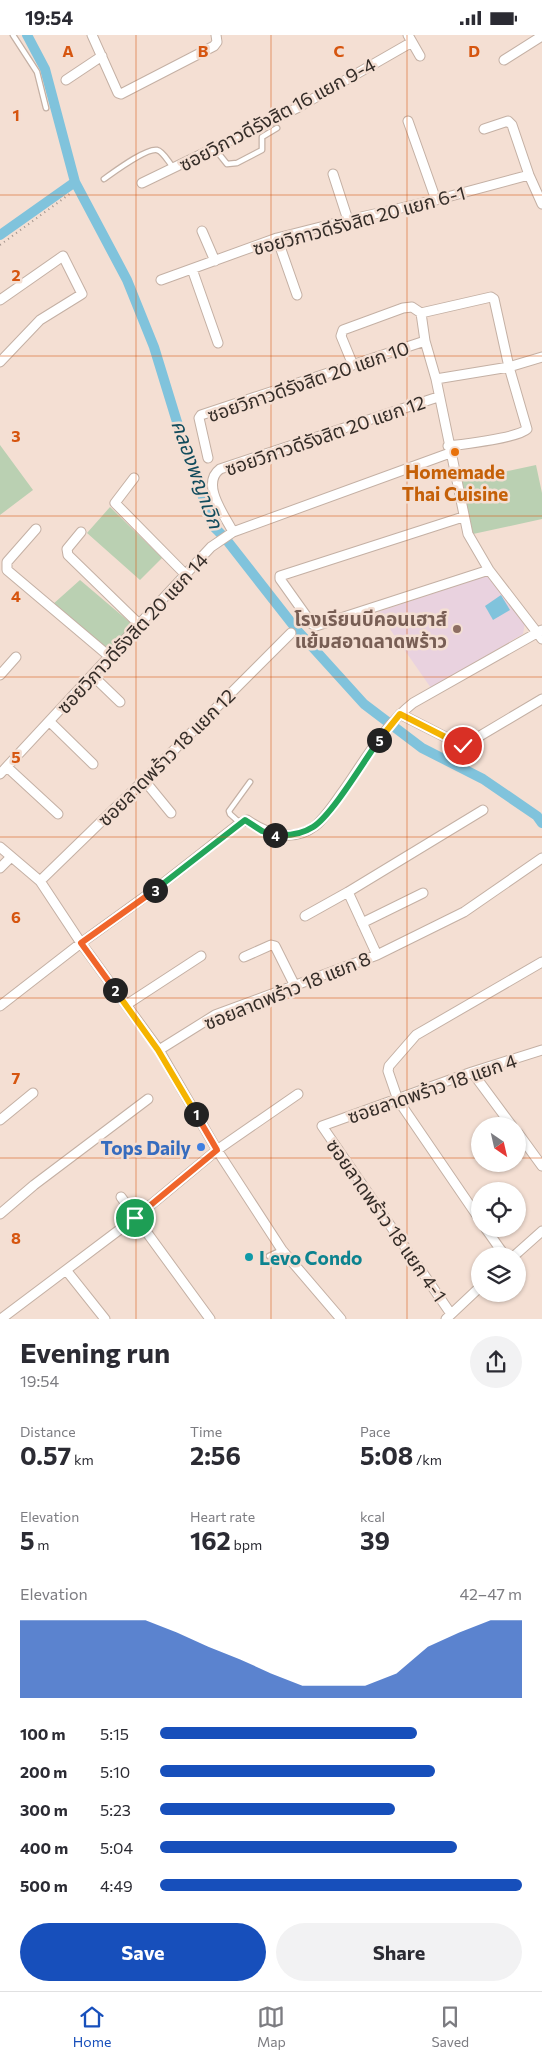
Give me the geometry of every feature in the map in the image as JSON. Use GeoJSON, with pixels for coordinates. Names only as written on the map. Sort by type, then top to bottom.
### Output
{"type":"FeatureCollection","features":[{"type":"Feature","properties":{"kind":"street"},"geometry":{"type":"LineString","coordinates":[[92,35],[118,93],[123,94],[214,46],[217,42],[216,35]]}},
{"type":"Feature","properties":{"kind":"street"},"geometry":{"type":"LineString","coordinates":[[504,60],[542,36]]}},
{"type":"Feature","properties":{"kind":"street"},"geometry":{"type":"LineString","coordinates":[[410,39],[420,56]]}},
{"type":"Feature","properties":{"kind":"street","name":"ซอยวิภาวดีรังสิต 16 แยก 9-4"},"geometry":{"type":"LineString","coordinates":[[142,183],[297,108],[410,39]]}},
{"type":"Feature","properties":{"kind":"street"},"geometry":{"type":"LineString","coordinates":[[66,80],[102,56]]}},
{"type":"Feature","properties":{"kind":"street"},"geometry":{"type":"LineString","coordinates":[[408,121],[436,201]]}},
{"type":"Feature","properties":{"kind":"street"},"geometry":{"type":"LineString","coordinates":[[484,129],[508,121],[512,125],[542,204]]}},
{"type":"Feature","properties":{"kind":"street"},"geometry":{"type":"LineString","coordinates":[[333,174],[348,220]]}},
{"type":"Feature","properties":{"kind":"street","name":"ซอยวิภาวดีรังสิต 20 แยก 6-1"},"geometry":{"type":"LineString","coordinates":[[162,280],[277,238],[436,201],[530,175]]}},
{"type":"Feature","properties":{"kind":"street"},"geometry":{"type":"LineString","coordinates":[[202,231],[215,261]]}},
{"type":"Feature","properties":{"kind":"street"},"geometry":{"type":"LineString","coordinates":[[277,238],[296,295]]}},
{"type":"Feature","properties":{"kind":"street"},"geometry":{"type":"LineString","coordinates":[[0,300],[63,256],[82,294],[40,320],[0,362]]}},
{"type":"Feature","properties":{"kind":"street"},"geometry":{"type":"LineString","coordinates":[[192,269],[218,343]]}},
{"type":"Feature","properties":{"kind":"street"},"geometry":{"type":"LineString","coordinates":[[353,365],[341,336],[343,330],[403,308],[412,307],[421,313],[491,297],[494,299],[510,367]]}},
{"type":"Feature","properties":{"kind":"street","name":"ซอยวิภาวดีรังสิต 20 แยก 10"},"geometry":{"type":"LineString","coordinates":[[421,313],[425,341],[436,379],[438,397],[468,534],[489,570],[540,634]]}},
{"type":"Feature","properties":{"kind":"street","name":"ซอยวิภาวดีรังสิต 20 แยก 10"},"geometry":{"type":"LineString","coordinates":[[208,458],[199,418],[201,415],[425,341]]}},
{"type":"Feature","properties":{"kind":"street"},"geometry":{"type":"LineString","coordinates":[[436,379],[510,367],[542,357]]}},
{"type":"Feature","properties":{"kind":"street","name":"ซอยวิภาวดีรังสิต 20 แยก 14"},"geometry":{"type":"LineString","coordinates":[[3,771],[93,676],[185,574],[211,547],[233,532],[449,450],[525,431],[526,425],[510,367]]}},
{"type":"Feature","properties":{"kind":"street","name":"ซอยวิภาวดีรังสิต 20 แยก 12"},"geometry":{"type":"LineString","coordinates":[[233,532],[214,493],[212,479],[220,469],[438,397]]}},
{"type":"Feature","properties":{"kind":"street"},"geometry":{"type":"LineString","coordinates":[[134,478],[115,501],[116,503],[185,574]]}},
{"type":"Feature","properties":{"kind":"street"},"geometry":{"type":"LineString","coordinates":[[463,517],[280,576],[281,583],[312,624],[316,626],[489,570]]}},
{"type":"Feature","properties":{"kind":"street"},"geometry":{"type":"LineString","coordinates":[[36,529],[7,562],[6,569],[110,657]]}},
{"type":"Feature","properties":{"kind":"street"},"geometry":{"type":"LineString","coordinates":[[80,532],[67,549],[68,555],[140,625]]}},
{"type":"Feature","properties":{"kind":"street","name":"ซอยลาดพร้าว 18 แยก 12"},"geometry":{"type":"LineString","coordinates":[[40,881],[291,633]]}},
{"type":"Feature","properties":{"kind":"street"},"geometry":{"type":"LineString","coordinates":[[1,1004],[161,885],[240,823],[247,821],[262,831],[276,835],[302,832],[314,827],[330,809],[386,730],[400,714],[413,703],[540,634]]}},
{"type":"Feature","properties":{"kind":"street"},"geometry":{"type":"LineString","coordinates":[[0,675],[16,657]]}},
{"type":"Feature","properties":{"kind":"street"},"geometry":{"type":"LineString","coordinates":[[93,676],[120,701]]}},
{"type":"Feature","properties":{"kind":"street"},"geometry":{"type":"LineString","coordinates":[[400,714],[463,746],[542,699]]}},
{"type":"Feature","properties":{"kind":"street"},"geometry":{"type":"LineString","coordinates":[[50,722],[93,763]]}},
{"type":"Feature","properties":{"kind":"street"},"geometry":{"type":"LineString","coordinates":[[3,771],[58,814]]}},
{"type":"Feature","properties":{"kind":"street"},"geometry":{"type":"LineString","coordinates":[[144,780],[171,813]]}},
{"type":"Feature","properties":{"kind":"street"},"geometry":{"type":"LineString","coordinates":[[305,916],[348,892],[482,810]]}},
{"type":"Feature","properties":{"kind":"street"},"geometry":{"type":"LineString","coordinates":[[0,847],[40,881],[81,943],[158,1050],[217,1150],[282,1250],[341,1319]]}},
{"type":"Feature","properties":{"kind":"street"},"geometry":{"type":"LineString","coordinates":[[0,868],[11,857]]}},
{"type":"Feature","properties":{"kind":"street"},"geometry":{"type":"LineString","coordinates":[[378,955],[464,912],[542,858]]}},
{"type":"Feature","properties":{"kind":"street","name":"ซอยลาดพร้าว 18 แยก 8"},"geometry":{"type":"LineString","coordinates":[[158,1050],[215,1015],[378,955],[348,892]]}},
{"type":"Feature","properties":{"kind":"street"},"geometry":{"type":"LineString","coordinates":[[362,923],[423,893]]}},
{"type":"Feature","properties":{"kind":"street"},"geometry":{"type":"LineString","coordinates":[[244,957],[274,945],[295,986]]}},
{"type":"Feature","properties":{"kind":"street"},"geometry":{"type":"LineString","coordinates":[[126,1005],[201,956]]}},
{"type":"Feature","properties":{"kind":"street"},"geometry":{"type":"LineString","coordinates":[[471,1207],[398,1100],[388,1066],[412,1039],[542,962]]}},
{"type":"Feature","properties":{"kind":"street","name":"ซอยลาดพร้าว 18 แยก 4"},"geometry":{"type":"LineString","coordinates":[[322,1127],[472,1072],[542,1051]]}},
{"type":"Feature","properties":{"kind":"street"},"geometry":{"type":"LineString","coordinates":[[472,1072],[505,1117]]}},
{"type":"Feature","properties":{"kind":"street"},"geometry":{"type":"LineString","coordinates":[[0,1120],[33,1093]]}},
{"type":"Feature","properties":{"kind":"street"},"geometry":{"type":"LineString","coordinates":[[1,1319],[135,1218],[217,1150],[298,1094]]}},
{"type":"Feature","properties":{"kind":"street"},"geometry":{"type":"LineString","coordinates":[[0,1214],[34,1185],[148,1099]]}},
{"type":"Feature","properties":{"kind":"street","name":"ซอยลาดพร้าว 18 แยก 4-1"},"geometry":{"type":"LineString","coordinates":[[322,1127],[449,1316]]}},
{"type":"Feature","properties":{"kind":"street"},"geometry":{"type":"LineString","coordinates":[[526,1144],[542,1166]]}},
{"type":"Feature","properties":{"kind":"street"},"geometry":{"type":"LineString","coordinates":[[121,1197],[210,1319]]}},
{"type":"Feature","properties":{"kind":"street"},"geometry":{"type":"LineString","coordinates":[[524,1247],[542,1231]]}},
{"type":"Feature","properties":{"kind":"street"},"geometry":{"type":"LineString","coordinates":[[66,1270],[105,1319]]}},
{"type":"Feature","properties":{"kind":"street"},"geometry":{"type":"LineString","coordinates":[[449,1316],[471,1295]]}},
{"type":"Feature","properties":{"kind":"lane"},"geometry":{"type":"LineString","coordinates":[[13,35],[37,72],[46,108]]}},
{"type":"Feature","properties":{"kind":"lane"},"geometry":{"type":"LineString","coordinates":[[214,149],[227,164],[237,163],[262,150],[262,137],[277,128]]}},
{"type":"Feature","properties":{"kind":"lane"},"geometry":{"type":"LineString","coordinates":[[104,179],[138,157],[155,149],[160,151],[174,169]]}},
{"type":"Feature","properties":{"kind":"lane"},"geometry":{"type":"LineString","coordinates":[[240,823],[229,811],[250,782]]}},
{"type":"Feature","properties":{"kind":"lane"},"geometry":{"type":"LineString","coordinates":[[270,1256],[282,1250]]}},
{"type":"Feature","properties":{"kind":"path"},"geometry":{"type":"LineString","coordinates":[[0,245],[71,193]]}},
{"type":"Feature","properties":{"kind":"shaded area","name":"โรงเรียนบีคอนเฮาส์ แย้มสอาดลาดพร้าว"},"geometry":{"type":"Polygon","coordinates":[[[488,575],[525,623],[523,634],[431,688],[378,612],[488,575]]]}},
{"type":"Feature","properties":{"kind":"green space"},"geometry":{"type":"Polygon","coordinates":[[[0,445],[33,490],[0,515],[0,445]]]}},
{"type":"Feature","properties":{"kind":"green space"},"geometry":{"type":"Polygon","coordinates":[[[536,465],[542,493],[542,519],[473,534],[462,481],[536,465]]]}},
{"type":"Feature","properties":{"kind":"green space"},"geometry":{"type":"Polygon","coordinates":[[[110,507],[162,558],[140,580],[87,533],[110,507]]]}},
{"type":"Feature","properties":{"kind":"green space"},"geometry":{"type":"Polygon","coordinates":[[[80,580],[133,625],[109,653],[52,605],[80,580]]]}},
{"type":"Feature","properties":{"kind":"water"},"geometry":{"type":"Polygon","coordinates":[[[501,595],[510,610],[493,620],[485,606],[501,595]]]}},
{"type":"Feature","properties":{"kind":"waterway","name":"คลองพญาเวิก"},"geometry":{"type":"LineString","coordinates":[[27,35],[45,69],[75,182],[127,280],[154,347],[177,422],[213,526],[225,538],[297,630],[364,704],[422,748],[483,779],[537,816],[542,823]]}},
{"type":"Feature","properties":{"kind":"waterway"},"geometry":{"type":"LineString","coordinates":[[0,235],[75,182]]}},
{"type":"Feature","properties":{"kind":"place","name":"Homemade Thai Cuisine"},"geometry":{"type":"Point","coordinates":[455,452]}},
{"type":"Feature","properties":{"kind":"place","name":"โรงเรียนบีคอนเฮาส์ แย้มสอาดลาดพร้าว"},"geometry":{"type":"Point","coordinates":[457,629]}},
{"type":"Feature","properties":{"kind":"place","name":"Tops Daily"},"geometry":{"type":"Point","coordinates":[201,1147]}},
{"type":"Feature","properties":{"kind":"place","name":"Levo Condo"},"geometry":{"type":"Point","coordinates":[249,1257]}},
{"type":"Feature","properties":{"kind":"route"},"geometry":{"type":"LineString","coordinates":[[135,1218],[217,1150],[158,1050],[81,943],[161,885],[245,820],[262,831],[276,835],[289,835],[314,827],[330,809],[386,730],[400,714],[463,746]]}}]}
